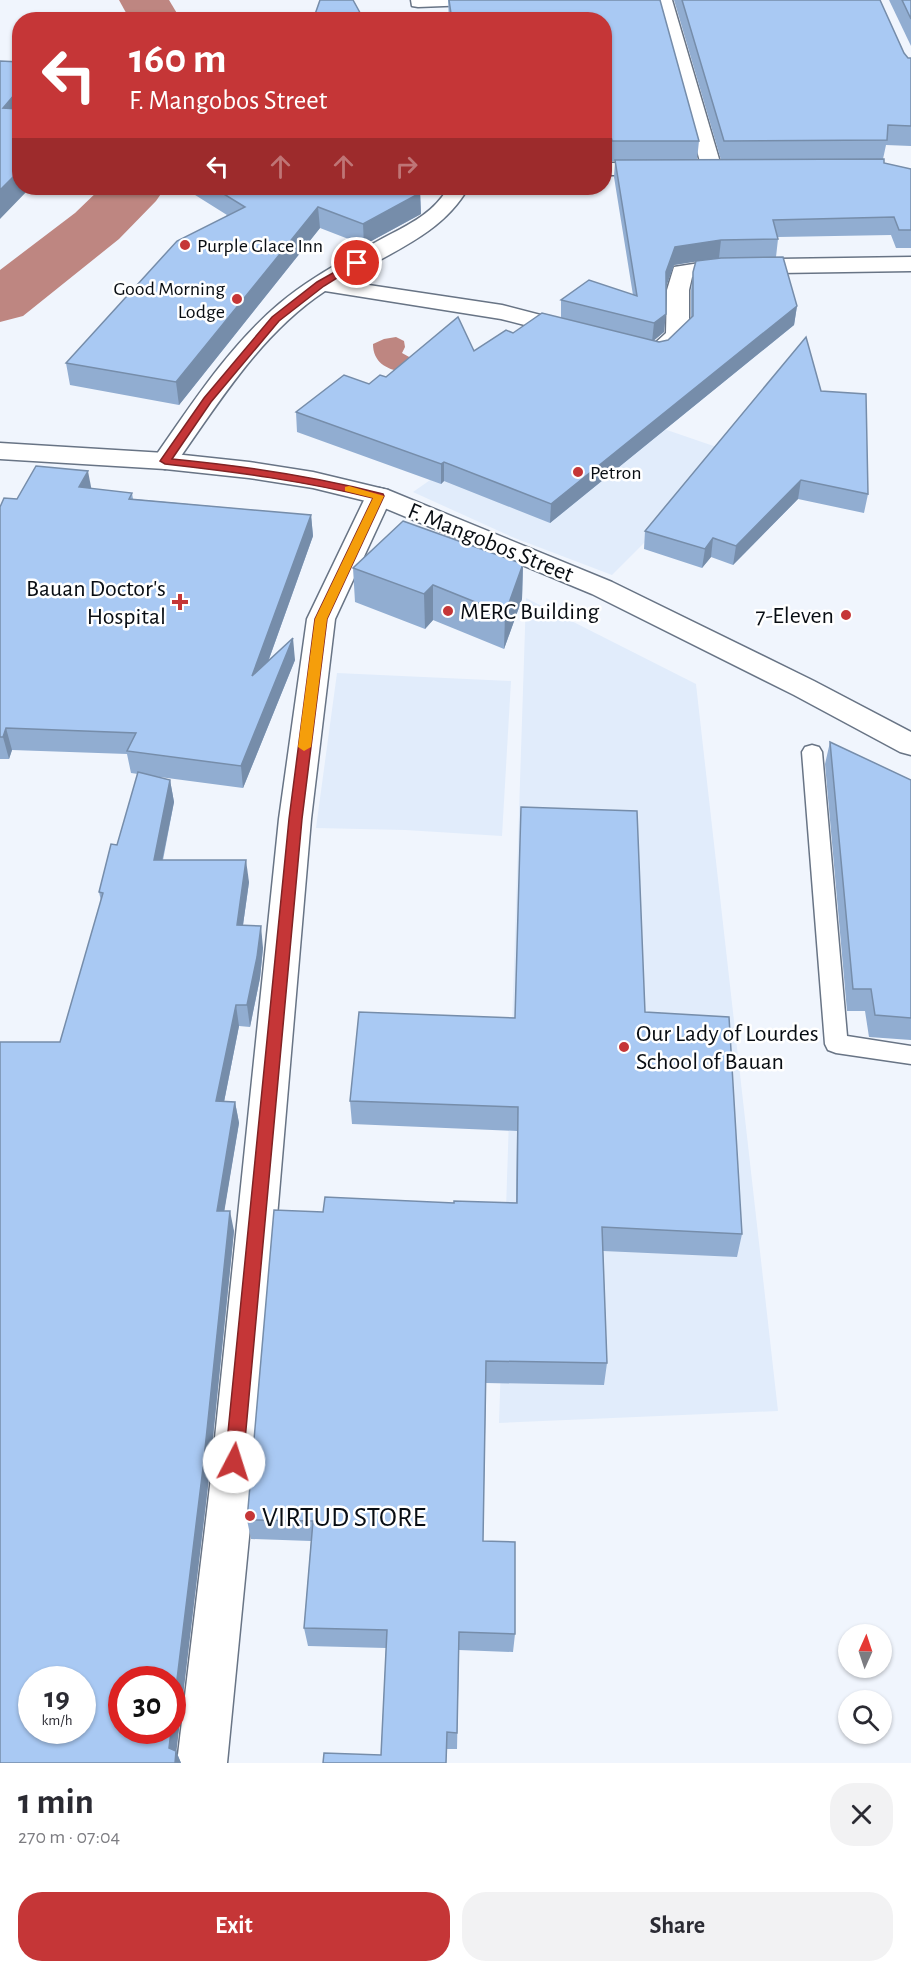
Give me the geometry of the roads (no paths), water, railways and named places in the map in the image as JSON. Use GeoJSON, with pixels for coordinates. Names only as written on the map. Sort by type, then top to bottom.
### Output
{"type":"FeatureCollection","features":[{"type":"Feature","properties":{"kind":"street"},"geometry":{"type":"LineString","coordinates":[[417,1],[470,0]]}},
{"type":"Feature","properties":{"kind":"street"},"geometry":{"type":"LineString","coordinates":[[664,0],[712,169]]}},
{"type":"Feature","properties":{"kind":"street"},"geometry":{"type":"LineString","coordinates":[[612,169],[736,169]]}},
{"type":"Feature","properties":{"kind":"street"},"geometry":{"type":"LineString","coordinates":[[165,461],[208,400],[275,319],[321,284],[430,222],[451,203],[455,195]]}},
{"type":"Feature","properties":{"kind":"street"},"geometry":{"type":"LineString","coordinates":[[624,343],[658,352],[677,335],[678,290],[682,272],[719,267],[911,264]]}},
{"type":"Feature","properties":{"kind":"street"},"geometry":{"type":"LineString","coordinates":[[321,284],[502,312],[591,335]]}},
{"type":"Feature","properties":{"kind":"street","name":"F. Mangobos Street"},"geometry":{"type":"LineString","coordinates":[[7,452],[165,461],[249,470],[313,480],[379,496],[602,588],[804,688],[911,745]]}},
{"type":"Feature","properties":{"kind":"street"},"geometry":{"type":"LineString","coordinates":[[202,1763],[232,1486],[295,819],[321,619],[379,496]]}},
{"type":"Feature","properties":{"kind":"lane"},"geometry":{"type":"LineString","coordinates":[[812,752],[836,1044],[911,1055]]}},
{"type":"Feature","properties":{"kind":"waterway"},"geometry":{"type":"LineString","coordinates":[[144,0],[151,12]]}},
{"type":"Feature","properties":{"kind":"waterway"},"geometry":{"type":"LineString","coordinates":[[0,302],[97,226],[128,195]]}},
{"type":"Feature","properties":{"kind":"place","name":"Purple Glace Inn"},"geometry":{"type":"Point","coordinates":[185,245]}},
{"type":"Feature","properties":{"kind":"place","name":"Good Morning Lodge"},"geometry":{"type":"Point","coordinates":[237,299]}},
{"type":"Feature","properties":{"kind":"place","name":"Petron"},"geometry":{"type":"Point","coordinates":[578,472]}},
{"type":"Feature","properties":{"kind":"place","name":"Bauan Doctor's Hospital"},"geometry":{"type":"Point","coordinates":[180,602]}},
{"type":"Feature","properties":{"kind":"place","name":"MERC Building"},"geometry":{"type":"Point","coordinates":[448,611]}},
{"type":"Feature","properties":{"kind":"place","name":"7-Eleven"},"geometry":{"type":"Point","coordinates":[846,615]}},
{"type":"Feature","properties":{"kind":"place","name":"Our Lady of Lourdes School of Bauan"},"geometry":{"type":"Point","coordinates":[624,1047]}},
{"type":"Feature","properties":{"kind":"place","name":"VIRTUD STORE"},"geometry":{"type":"Point","coordinates":[250,1516]}}]}
